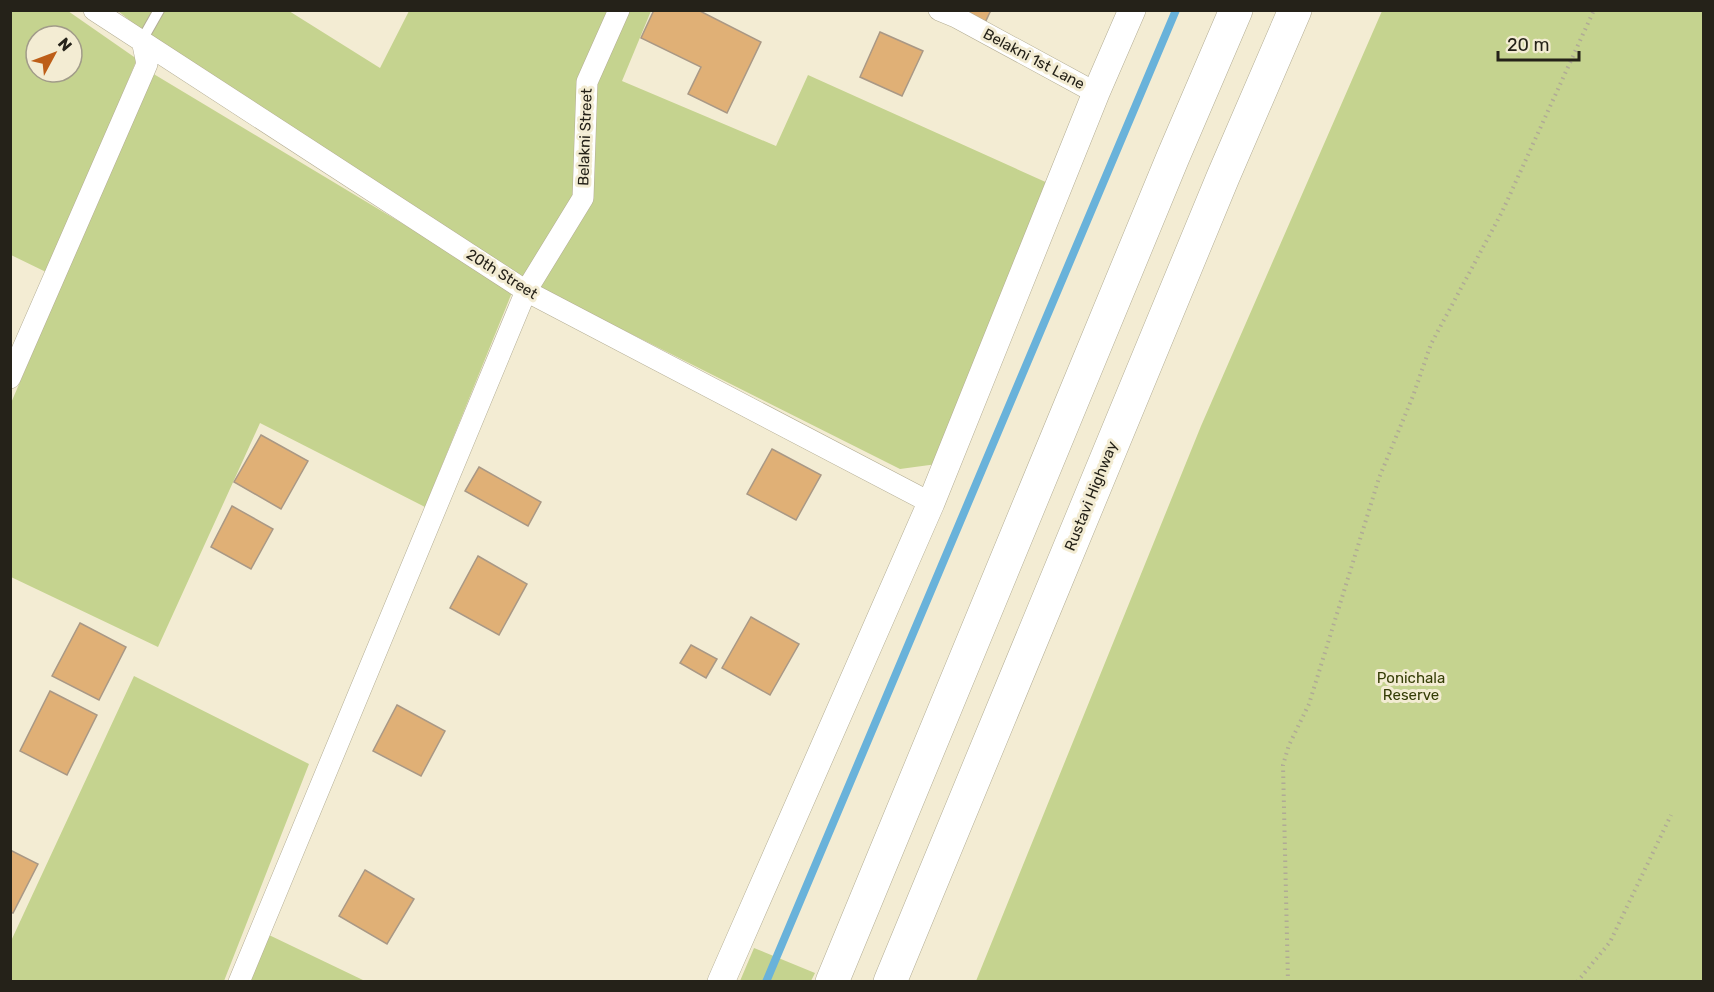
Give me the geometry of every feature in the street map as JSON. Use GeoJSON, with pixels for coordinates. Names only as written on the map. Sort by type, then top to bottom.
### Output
{"type":"FeatureCollection","features":[{"type":"Feature","properties":{"kind":"highway"},"geometry":{"type":"LineString","coordinates":[[832,981],[1236,10]]}},
{"type":"Feature","properties":{"kind":"highway","name":"Rustavi Highway"},"geometry":{"type":"LineString","coordinates":[[890,981],[1223,177],[1295,10]]}},
{"type":"Feature","properties":{"kind":"street","name":"20th Street"},"geometry":{"type":"LineString","coordinates":[[94,10],[526,291],[931,503]]}},
{"type":"Feature","properties":{"kind":"street","name":"Belakni Street"},"geometry":{"type":"LineString","coordinates":[[239,981],[526,291],[583,198],[587,82],[619,10]]}},
{"type":"Feature","properties":{"kind":"street","name":"Belakni 1st Lane"},"geometry":{"type":"LineString","coordinates":[[939,10],[966,22],[1096,93]]}},
{"type":"Feature","properties":{"kind":"street"},"geometry":{"type":"LineString","coordinates":[[721,981],[931,503],[1096,93],[1132,10]]}},
{"type":"Feature","properties":{"kind":"street"},"geometry":{"type":"LineString","coordinates":[[10,378],[147,64],[142,40]]}},
{"type":"Feature","properties":{"kind":"lane"},"geometry":{"type":"LineString","coordinates":[[142,40],[159,10]]}},
{"type":"Feature","properties":{"kind":"path"},"geometry":{"type":"LineString","coordinates":[[1288,981],[1283,765],[1289,745],[1309,704],[1379,478],[1413,396],[1431,344],[1502,212],[1594,10]]}},
{"type":"Feature","properties":{"kind":"path"},"geometry":{"type":"LineString","coordinates":[[1577,981],[1610,942],[1671,815]]}},
{"type":"Feature","properties":{"kind":"green space"},"geometry":{"type":"Polygon","coordinates":[[[10,11],[68,11],[137,59],[48,273],[11,255],[10,11]]]}},
{"type":"Feature","properties":{"kind":"green space"},"geometry":{"type":"Polygon","coordinates":[[[118,11],[289,11],[380,68],[409,11],[651,11],[622,81],[776,146],[808,75],[1050,184],[937,464],[900,469],[516,276],[183,63],[118,11]]]}},
{"type":"Feature","properties":{"kind":"green space","name":"Ponichala Reserve"},"geometry":{"type":"Polygon","coordinates":[[[1382,11],[1703,11],[1703,981],[976,981],[1201,426],[1382,11]]]}},
{"type":"Feature","properties":{"kind":"green space"},"geometry":{"type":"Polygon","coordinates":[[[152,73],[513,290],[425,507],[260,423],[158,647],[11,577],[11,403],[152,73]]]}},
{"type":"Feature","properties":{"kind":"green space"},"geometry":{"type":"Polygon","coordinates":[[[134,676],[309,764],[224,981],[11,981],[11,941],[134,676]]]}},
{"type":"Feature","properties":{"kind":"green space"},"geometry":{"type":"Polygon","coordinates":[[[269,935],[365,981],[248,982],[269,935]]]}},
{"type":"Feature","properties":{"kind":"green space"},"geometry":{"type":"Polygon","coordinates":[[[754,948],[815,973],[811,981],[740,981],[754,948]]]}},
{"type":"Feature","properties":{"kind":"building"},"geometry":{"type":"Polygon","coordinates":[[[654,10],[698,10],[761,42],[727,113],[688,94],[701,67],[641,38],[654,10]]]}},
{"type":"Feature","properties":{"kind":"building"},"geometry":{"type":"Polygon","coordinates":[[[951,10],[991,10],[983,27],[951,10]]]}},
{"type":"Feature","properties":{"kind":"building"},"geometry":{"type":"Polygon","coordinates":[[[880,32],[923,51],[902,96],[860,77],[880,32]]]}},
{"type":"Feature","properties":{"kind":"building"},"geometry":{"type":"Polygon","coordinates":[[[261,435],[308,461],[281,509],[234,482],[261,435]]]}},
{"type":"Feature","properties":{"kind":"building"},"geometry":{"type":"Polygon","coordinates":[[[772,449],[821,475],[796,520],[747,494],[772,449]]]}},
{"type":"Feature","properties":{"kind":"building"},"geometry":{"type":"Polygon","coordinates":[[[479,467],[541,502],[528,526],[465,491],[479,467]]]}},
{"type":"Feature","properties":{"kind":"building"},"geometry":{"type":"Polygon","coordinates":[[[232,506],[273,529],[251,569],[211,547],[232,506]]]}},
{"type":"Feature","properties":{"kind":"building"},"geometry":{"type":"Polygon","coordinates":[[[478,556],[527,584],[499,635],[450,608],[478,556]]]}},
{"type":"Feature","properties":{"kind":"building"},"geometry":{"type":"Polygon","coordinates":[[[751,617],[799,644],[770,695],[722,668],[751,617]]]}},
{"type":"Feature","properties":{"kind":"building"},"geometry":{"type":"Polygon","coordinates":[[[80,623],[126,647],[99,700],[52,676],[80,623]]]}},
{"type":"Feature","properties":{"kind":"building"},"geometry":{"type":"Polygon","coordinates":[[[691,645],[717,659],[706,678],[680,663],[691,645]]]}},
{"type":"Feature","properties":{"kind":"building"},"geometry":{"type":"Polygon","coordinates":[[[50,691],[97,715],[67,775],[20,751],[50,691]]]}},
{"type":"Feature","properties":{"kind":"building"},"geometry":{"type":"Polygon","coordinates":[[[397,705],[445,731],[421,776],[373,751],[397,705]]]}},
{"type":"Feature","properties":{"kind":"building"},"geometry":{"type":"Polygon","coordinates":[[[10,850],[38,864],[13,913],[10,912],[10,850]]]}},
{"type":"Feature","properties":{"kind":"building"},"geometry":{"type":"Polygon","coordinates":[[[365,870],[414,899],[387,944],[339,916],[365,870]]]}},
{"type":"Feature","properties":{"kind":"waterway"},"geometry":{"type":"LineString","coordinates":[[766,982],[1176,10]]}}]}
